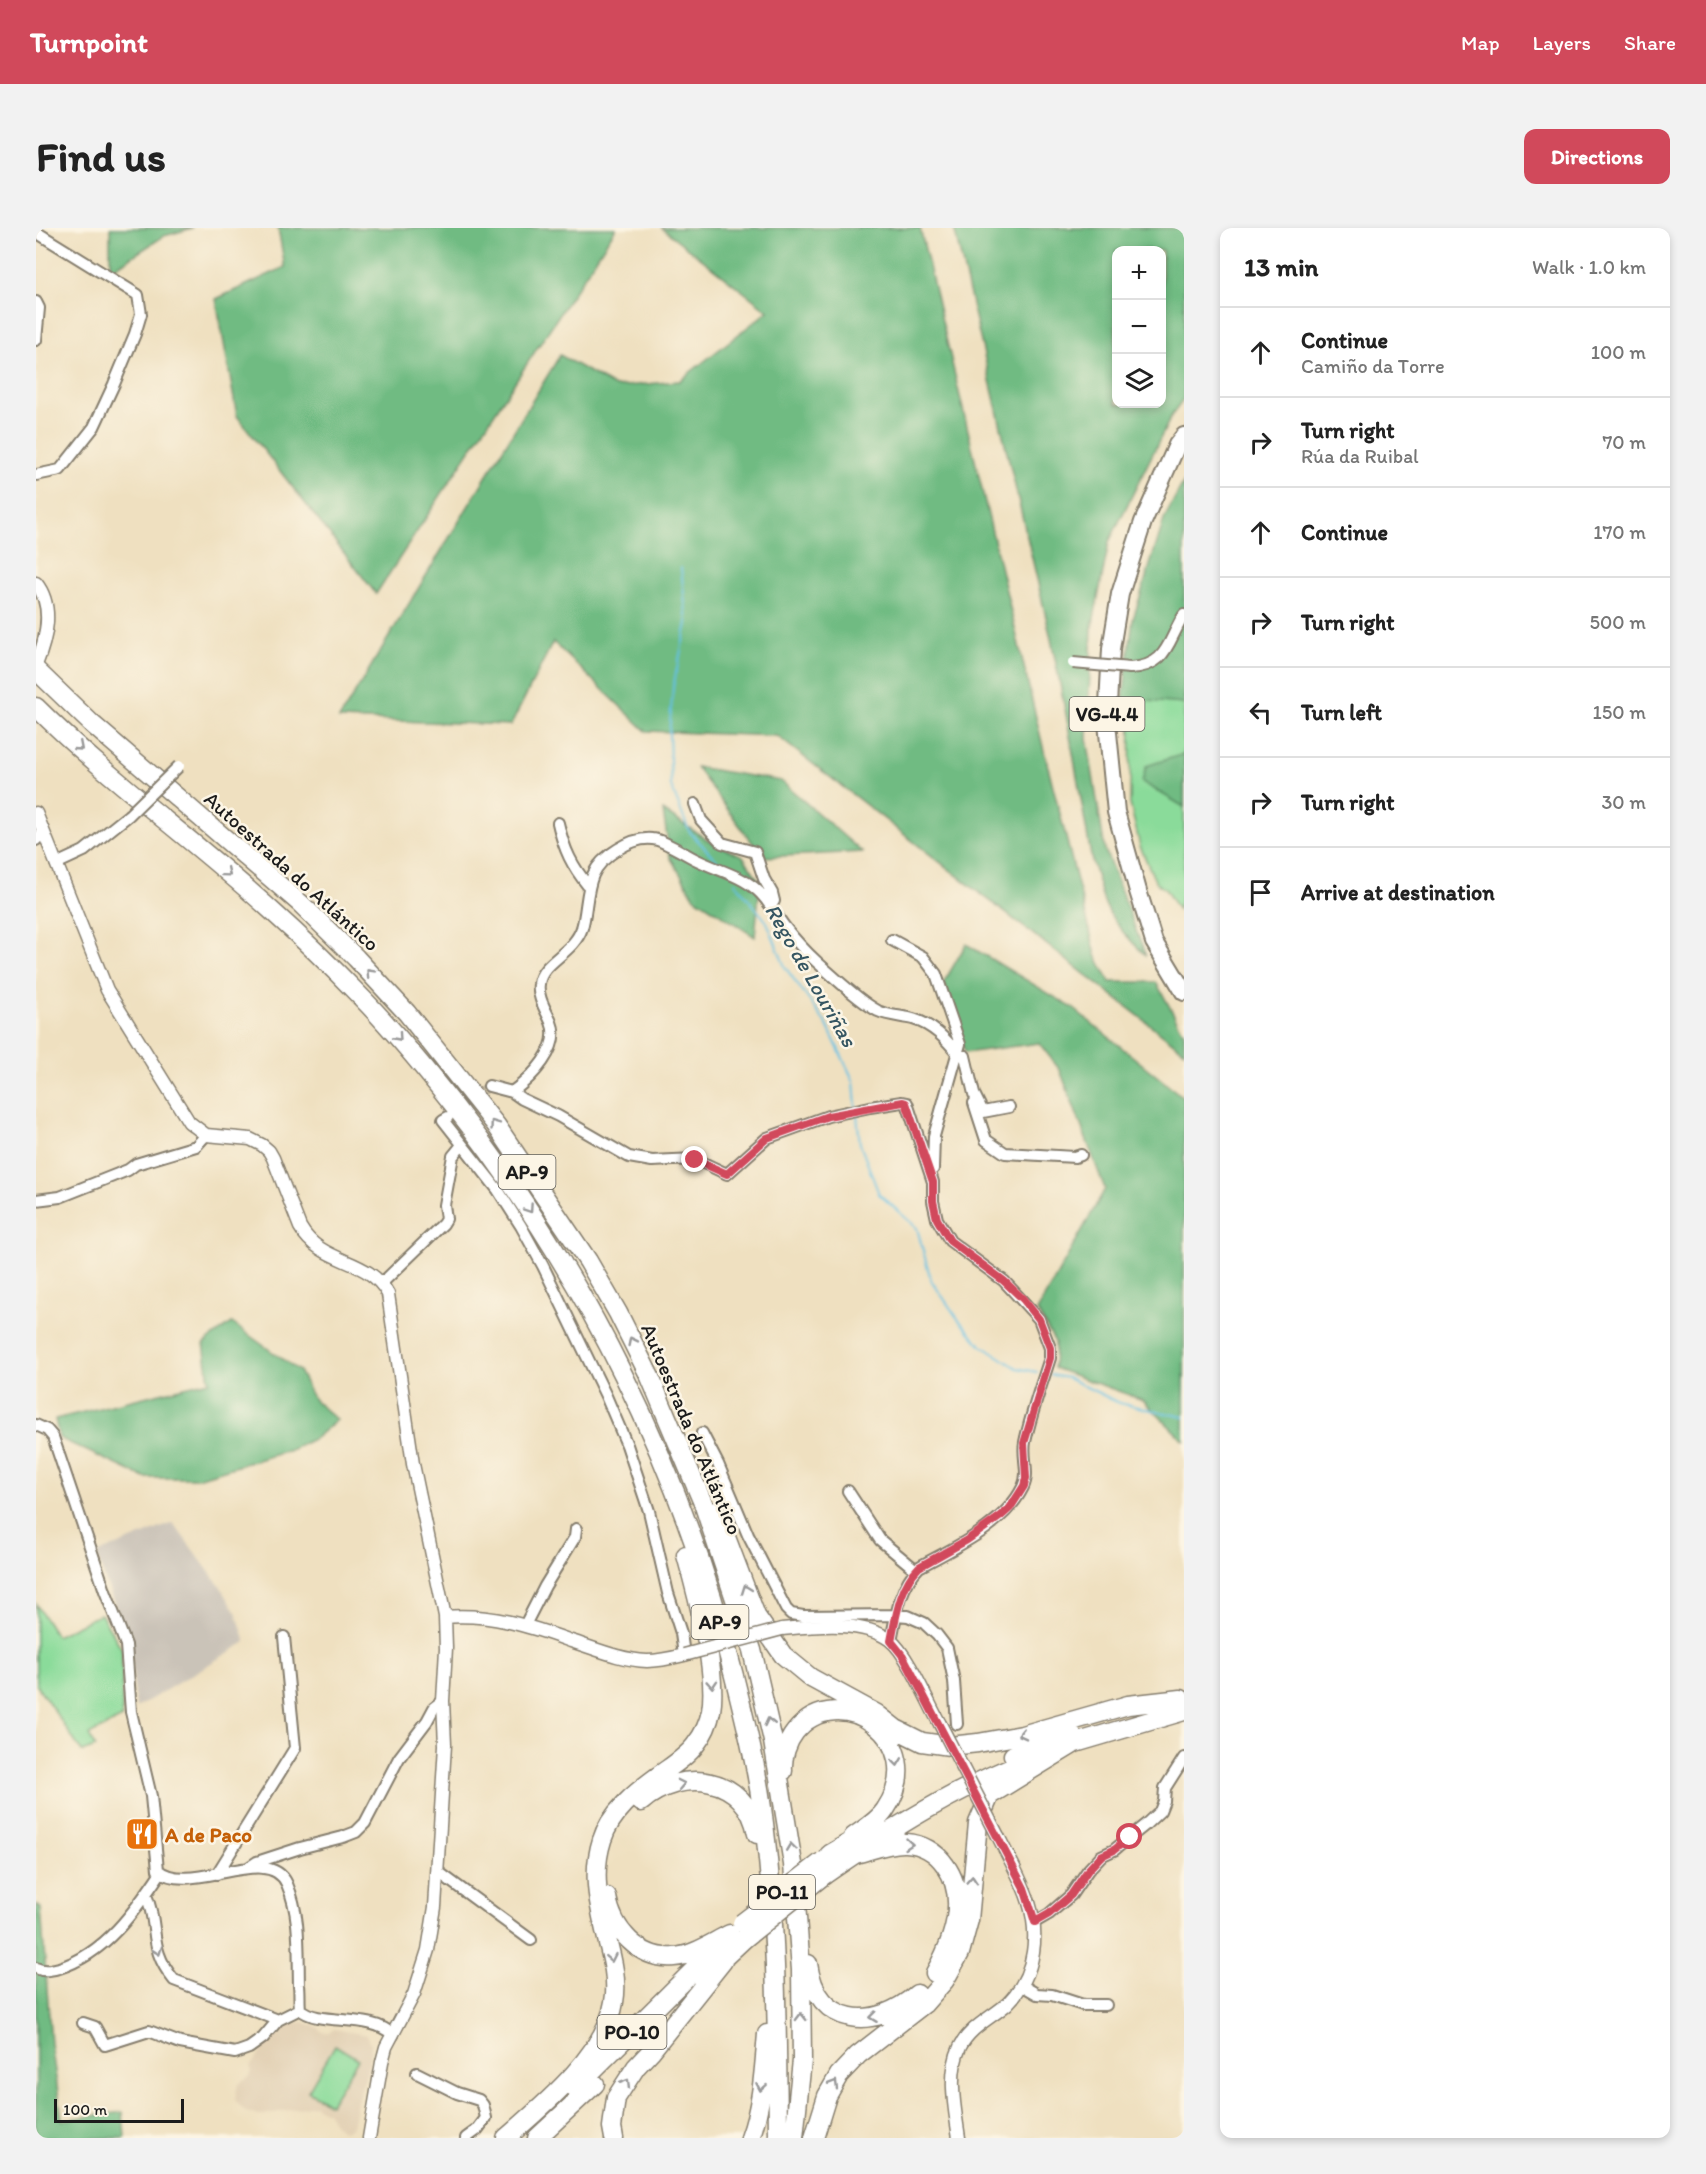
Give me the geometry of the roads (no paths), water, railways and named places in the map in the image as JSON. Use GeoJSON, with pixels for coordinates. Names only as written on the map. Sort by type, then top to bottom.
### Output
{"type":"FeatureCollection","features":[{"type":"Feature","properties":{"kind":"highway","name":"VG-4.4"},"geometry":{"type":"LineString","coordinates":[[1184,436],[1177,446],[1143,522],[1120,594],[1111,649],[1107,723],[1116,812],[1137,891],[1154,942],[1184,992]]}},
{"type":"Feature","properties":{"kind":"highway","name":"Autoestrada do Atlántico"},"geometry":{"type":"LineString","coordinates":[[36,670],[92,724],[301,904],[356,958],[406,1013],[496,1125],[588,1261],[618,1313],[650,1377],[703,1503],[752,1650],[773,1741],[788,1820],[798,1915],[802,2060],[794,2138]]}},
{"type":"Feature","properties":{"kind":"highway","name":"Autoestrada do Atlántico"},"geometry":{"type":"LineString","coordinates":[[36,707],[149,808],[272,910],[359,995],[414,1055],[490,1152],[537,1220],[599,1325],[655,1443],[693,1539],[713,1601],[745,1721],[762,1808],[774,1945],[778,2138]]}},
{"type":"Feature","properties":{"kind":"highway"},"geometry":{"type":"LineString","coordinates":[[650,1377],[722,1522],[756,1616],[783,1655],[812,1678],[839,1695],[878,1714],[896,1730],[922,1742],[950,1746],[1022,1735],[1128,1705],[1183,1703]]}},
{"type":"Feature","properties":{"kind":"highway"},"geometry":{"type":"LineString","coordinates":[[506,2138],[533,2115],[576,2071],[604,2033],[615,2001],[615,1979],[596,1886],[596,1864],[602,1838],[613,1818],[627,1802],[695,1746],[711,1713],[712,1682],[703,1622],[655,1443]]}},
{"type":"Feature","properties":{"kind":"highway","name":"PO-11"},"geometry":{"type":"LineString","coordinates":[[826,1863],[852,1856],[928,1809],[1010,1767],[1183,1703]]}},
{"type":"Feature","properties":{"kind":"highway","name":"PO-11"},"geometry":{"type":"LineString","coordinates":[[737,1936],[826,1863],[928,1797],[1006,1757],[1113,1717],[1183,1703]]}},
{"type":"Feature","properties":{"kind":"highway"},"geometry":{"type":"LineString","coordinates":[[788,1820],[783,1765],[785,1750],[791,1737],[801,1725],[814,1716],[830,1711],[857,1716],[880,1728],[891,1741],[897,1757],[898,1777],[893,1795],[884,1812],[826,1863]]}},
{"type":"Feature","properties":{"kind":"highway"},"geometry":{"type":"LineString","coordinates":[[814,2138],[827,2096],[839,2075],[858,2055],[924,2004],[945,1980],[960,1953],[969,1920],[978,1823],[990,1795],[1075,1743]]}},
{"type":"Feature","properties":{"kind":"highway"},"geometry":{"type":"LineString","coordinates":[[737,1936],[688,1954],[659,1957],[633,1944],[621,1931],[608,1902],[605,1889],[610,1846],[617,1830],[643,1800],[660,1790],[693,1782],[709,1782],[731,1791],[743,1800],[750,1810],[756,1830],[774,1945],[763,2077],[754,2128],[750,2138]]}},
{"type":"Feature","properties":{"kind":"highway"},"geometry":{"type":"LineString","coordinates":[[798,1915],[814,1988],[824,2002],[836,2012],[850,2017],[883,2016],[899,2008],[916,1995],[933,1977],[952,1937],[957,1901],[950,1871],[941,1859],[919,1845],[905,1843],[889,1845],[852,1856]]}},
{"type":"Feature","properties":{"kind":"highway"},"geometry":{"type":"LineString","coordinates":[[614,2138],[612,2127],[616,2098],[636,2067],[652,2050],[737,1936]]}},
{"type":"Feature","properties":{"kind":"highway","name":"PO-10"},"geometry":{"type":"LineString","coordinates":[[519,2138],[737,1936]]}},
{"type":"Feature","properties":{"kind":"highway","name":"PO-10"},"geometry":{"type":"LineString","coordinates":[[537,2138],[582,2097],[737,1936]]}},
{"type":"Feature","properties":{"kind":"street"},"geometry":{"type":"LineString","coordinates":[[36,232],[138,295],[141,314],[135,334],[94,427],[60,470],[36,475]]}},
{"type":"Feature","properties":{"kind":"street"},"geometry":{"type":"LineString","coordinates":[[36,302],[39,308],[36,340]]}},
{"type":"Feature","properties":{"kind":"street"},"geometry":{"type":"LineString","coordinates":[[36,584],[43,595],[47,612],[44,645],[36,665]]}},
{"type":"Feature","properties":{"kind":"street"},"geometry":{"type":"LineString","coordinates":[[1073,663],[1144,667],[1159,660],[1184,615]]}},
{"type":"Feature","properties":{"kind":"street"},"geometry":{"type":"LineString","coordinates":[[56,864],[84,851],[129,814],[179,766]]}},
{"type":"Feature","properties":{"kind":"street"},"geometry":{"type":"LineString","coordinates":[[695,804],[701,820],[722,843],[755,852],[764,879],[772,893],[774,901],[771,906]]}},
{"type":"Feature","properties":{"kind":"street"},"geometry":{"type":"LineString","coordinates":[[36,813],[39,836],[56,864],[107,990],[189,1122],[206,1136],[250,1139],[262,1145],[273,1158],[306,1238],[329,1254],[367,1271],[382,1283],[388,1294],[411,1452],[445,1617],[443,1701],[445,1745],[433,1919],[428,1950],[414,1994],[386,2047],[369,2138]]}},
{"type":"Feature","properties":{"kind":"street"},"geometry":{"type":"LineString","coordinates":[[558,823],[563,844],[574,868],[589,887]]}},
{"type":"Feature","properties":{"kind":"street"},"geometry":{"type":"LineString","coordinates":[[512,1092],[535,1072],[552,1044],[554,1031],[540,994],[539,984],[545,968],[562,956],[579,935],[593,873],[606,859],[626,845],[655,838],[742,880],[757,890],[786,929],[817,962],[869,1006],[880,1012],[914,1019],[933,1028],[958,1055],[965,1056],[975,1108],[986,1140],[1005,1153],[1081,1155]]}},
{"type":"Feature","properties":{"kind":"street"},"geometry":{"type":"LineString","coordinates":[[891,1641],[903,1591],[916,1570],[967,1540],[1001,1516],[1010,1508],[1024,1486],[1026,1478],[1024,1443],[1050,1358],[1046,1333],[1039,1319],[1023,1299],[1004,1281],[950,1241],[937,1219],[933,1201],[934,1136],[960,1044],[936,974],[923,957],[892,940]]}},
{"type":"Feature","properties":{"kind":"street"},"geometry":{"type":"LineString","coordinates":[[489,1086],[512,1092],[629,1157],[652,1161],[695,1160],[727,1174],[767,1138],[828,1116],[903,1102],[906,1103],[933,1182]]}},
{"type":"Feature","properties":{"kind":"street"},"geometry":{"type":"LineString","coordinates":[[974,1094],[983,1112],[1009,1107]]}},
{"type":"Feature","properties":{"kind":"street"},"geometry":{"type":"LineString","coordinates":[[448,1117],[443,1120],[498,1190],[543,1266],[579,1337],[627,1445],[649,1511],[668,1593],[681,1633],[684,1656]]}},
{"type":"Feature","properties":{"kind":"street"},"geometry":{"type":"LineString","coordinates":[[36,1200],[60,1197],[128,1170],[136,1164],[196,1146],[206,1136]]}},
{"type":"Feature","properties":{"kind":"street"},"geometry":{"type":"LineString","coordinates":[[382,1283],[446,1219],[445,1197],[453,1156],[462,1144]]}},
{"type":"Feature","properties":{"kind":"street"},"geometry":{"type":"LineString","coordinates":[[36,1425],[47,1430],[53,1437],[105,1591],[126,1645],[131,1712],[152,1796],[157,1866],[161,1872],[169,1876],[184,1877],[248,1868],[271,1868],[284,1877],[294,1904],[297,1924],[300,2009]]}},
{"type":"Feature","properties":{"kind":"street"},"geometry":{"type":"LineString","coordinates":[[702,1433],[718,1464],[748,1535],[786,1609],[792,1614],[803,1616],[908,1616],[924,1623],[947,1648],[954,1682],[957,1724]]}},
{"type":"Feature","properties":{"kind":"street"},"geometry":{"type":"LineString","coordinates":[[848,1491],[880,1540],[916,1570]]}},
{"type":"Feature","properties":{"kind":"street"},"geometry":{"type":"LineString","coordinates":[[525,1625],[544,1586],[575,1536],[576,1529]]}},
{"type":"Feature","properties":{"kind":"street"},"geometry":{"type":"LineString","coordinates":[[445,1617],[462,1615],[488,1617],[525,1625],[612,1655],[646,1661],[684,1656],[782,1629],[820,1626],[868,1629],[891,1641],[903,1656],[998,1836],[1027,1896],[1035,1922],[1032,1961],[1023,1986],[1006,2004],[970,2032],[961,2046],[953,2074],[959,2138]]}},
{"type":"Feature","properties":{"kind":"street"},"geometry":{"type":"LineString","coordinates":[[217,1874],[295,1748],[284,1637]]}},
{"type":"Feature","properties":{"kind":"street"},"geometry":{"type":"LineString","coordinates":[[248,1868],[257,1862],[356,1832],[365,1823],[399,1758],[434,1708],[443,1701]]}},
{"type":"Feature","properties":{"kind":"street"},"geometry":{"type":"LineString","coordinates":[[1035,1922],[1049,1914],[1071,1895],[1101,1856],[1114,1850],[1160,1811],[1165,1788],[1184,1758]]}},
{"type":"Feature","properties":{"kind":"street"},"geometry":{"type":"LineString","coordinates":[[437,1870],[531,1940]]}},
{"type":"Feature","properties":{"kind":"street"},"geometry":{"type":"LineString","coordinates":[[36,1968],[49,1971],[89,1954],[117,1928],[146,1895],[161,1872]]}},
{"type":"Feature","properties":{"kind":"street"},"geometry":{"type":"LineString","coordinates":[[146,1895],[151,1906],[157,1952],[164,1968],[174,1980],[278,2020]]}},
{"type":"Feature","properties":{"kind":"street"},"geometry":{"type":"LineString","coordinates":[[1023,1986],[1037,1994],[1052,1995],[1083,2005],[1106,2005]]}},
{"type":"Feature","properties":{"kind":"street"},"geometry":{"type":"LineString","coordinates":[[83,2023],[94,2027],[105,2045],[148,2031],[180,2043],[235,2053],[242,2052],[262,2037],[278,2020],[300,2009]]}},
{"type":"Feature","properties":{"kind":"street"},"geometry":{"type":"LineString","coordinates":[[300,2009],[312,2015],[377,2024],[393,2035]]}},
{"type":"Feature","properties":{"kind":"street"},"geometry":{"type":"LineString","coordinates":[[417,2073],[479,2100],[483,2105],[486,2118],[477,2130],[466,2138]]}},
{"type":"Feature","properties":{"kind":"waterway","name":"Rego de Louriñas"},"geometry":{"type":"LineString","coordinates":[[681,568],[687,623],[673,687],[669,734],[671,786],[689,831],[721,865]]}},
{"type":"Feature","properties":{"kind":"waterway","name":"Rego de Louriñas"},"geometry":{"type":"LineString","coordinates":[[735,882],[767,922],[785,967],[827,1025],[854,1082],[856,1106]]}},
{"type":"Feature","properties":{"kind":"waterway","name":"Rego de Louriñas"},"geometry":{"type":"LineString","coordinates":[[857,1115],[860,1144],[879,1194],[917,1228],[931,1280],[958,1319],[981,1345],[1017,1368],[1037,1372]]}},
{"type":"Feature","properties":{"kind":"waterway","name":"Rego de Louriñas"},"geometry":{"type":"LineString","coordinates":[[1051,1375],[1068,1378],[1119,1403],[1184,1417]]}},
{"type":"Feature","properties":{"kind":"tunnel"},"geometry":{"type":"LineString","coordinates":[[453,1113],[489,1086]]}},
{"type":"Feature","properties":{"kind":"place","name":"A de Paco"},"geometry":{"type":"Point","coordinates":[142,1834]}}]}
